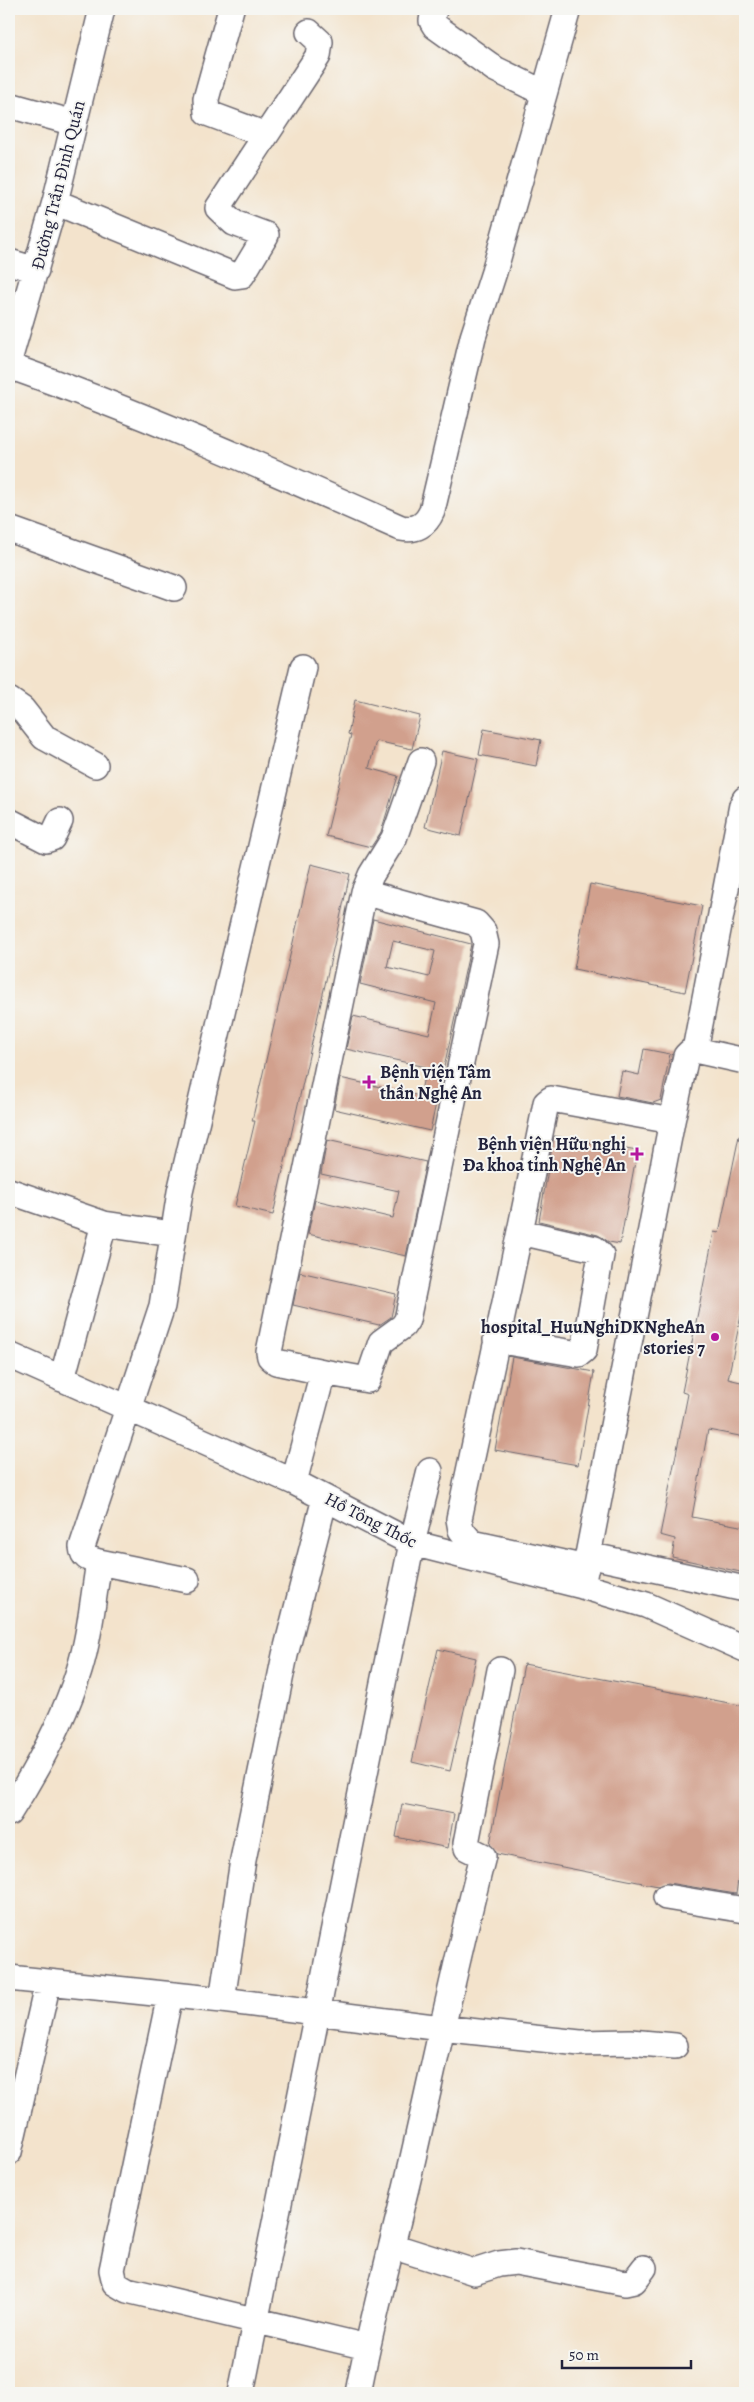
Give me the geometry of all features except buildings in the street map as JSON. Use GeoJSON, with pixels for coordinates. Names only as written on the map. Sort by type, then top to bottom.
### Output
{"type":"FeatureCollection","features":[{"type":"Feature","properties":{"kind":"street","name":"Đường Trần Đình Quán"},"geometry":{"type":"LineString","coordinates":[[9,360],[55,202],[102,9]]}},
{"type":"Feature","properties":{"kind":"street"},"geometry":{"type":"LineString","coordinates":[[230,9],[206,100],[207,113],[266,135]]}},
{"type":"Feature","properties":{"kind":"street"},"geometry":{"type":"LineString","coordinates":[[434,9],[431,16],[435,26],[495,69],[544,93]]}},
{"type":"Feature","properties":{"kind":"street"},"geometry":{"type":"LineString","coordinates":[[9,366],[78,390],[198,438],[401,528],[417,528],[426,522],[432,511],[473,337],[494,272],[568,9]]}},
{"type":"Feature","properties":{"kind":"street"},"geometry":{"type":"LineString","coordinates":[[55,202],[236,276],[242,275],[266,235],[234,223],[218,208],[318,56],[320,42],[309,32]]}},
{"type":"Feature","properties":{"kind":"street"},"geometry":{"type":"LineString","coordinates":[[9,105],[74,123]]}},
{"type":"Feature","properties":{"kind":"street"},"geometry":{"type":"LineString","coordinates":[[9,262],[36,270]]}},
{"type":"Feature","properties":{"kind":"street"},"geometry":{"type":"LineString","coordinates":[[9,529],[174,588]]}},
{"type":"Feature","properties":{"kind":"street"},"geometry":{"type":"LineString","coordinates":[[187,1580],[86,1558],[82,1547],[162,1306],[172,1234],[184,1173],[303,667]]}},
{"type":"Feature","properties":{"kind":"street"},"geometry":{"type":"LineString","coordinates":[[9,700],[22,710],[44,737],[95,765]]}},
{"type":"Feature","properties":{"kind":"street"},"geometry":{"type":"LineString","coordinates":[[364,892],[476,923],[483,931],[486,944],[407,1320],[404,1326],[381,1342],[368,1380],[276,1362],[270,1357],[269,1352],[364,892],[370,875],[394,838],[421,761]]}},
{"type":"Feature","properties":{"kind":"street"},"geometry":{"type":"LineString","coordinates":[[695,1050],[740,815],[745,799]]}},
{"type":"Feature","properties":{"kind":"street"},"geometry":{"type":"LineString","coordinates":[[9,821],[46,840],[52,838],[60,821]]}},
{"type":"Feature","properties":{"kind":"street"},"geometry":{"type":"LineString","coordinates":[[585,1569],[686,1056],[695,1050],[745,1061]]}},
{"type":"Feature","properties":{"kind":"street"},"geometry":{"type":"LineString","coordinates":[[672,1121],[549,1100],[459,1519],[461,1530],[468,1540],[479,1546],[585,1569],[745,1588]]}},
{"type":"Feature","properties":{"kind":"street"},"geometry":{"type":"LineString","coordinates":[[9,1191],[104,1224],[172,1234]]}},
{"type":"Feature","properties":{"kind":"street"},"geometry":{"type":"LineString","coordinates":[[62,1378],[104,1224]]}},
{"type":"Feature","properties":{"kind":"street"},"geometry":{"type":"LineString","coordinates":[[496,1340],[579,1354],[584,1350],[601,1255],[595,1250],[521,1232]]}},
{"type":"Feature","properties":{"kind":"street","name":"Hồ Tông Thốc"},"geometry":{"type":"LineString","coordinates":[[11,1363],[62,1378],[294,1482],[412,1543],[585,1569],[646,1605],[745,1649]]}},
{"type":"Feature","properties":{"kind":"street"},"geometry":{"type":"LineString","coordinates":[[294,1482],[323,1372]]}},
{"type":"Feature","properties":{"kind":"street"},"geometry":{"type":"LineString","coordinates":[[241,2393],[316,2012],[412,1543],[430,1471]]}},
{"type":"Feature","properties":{"kind":"street"},"geometry":{"type":"LineString","coordinates":[[222,2000],[249,1830],[285,1655],[325,1498]]}},
{"type":"Feature","properties":{"kind":"street"},"geometry":{"type":"LineString","coordinates":[[9,1813],[26,1785],[72,1690],[84,1649],[99,1562]]}},
{"type":"Feature","properties":{"kind":"street"},"geometry":{"type":"LineString","coordinates":[[358,2393],[367,2347],[480,1865],[481,1853],[468,1848],[466,1843],[500,1670]]}},
{"type":"Feature","properties":{"kind":"street"},"geometry":{"type":"LineString","coordinates":[[666,1897],[745,1910]]}},
{"type":"Feature","properties":{"kind":"street"},"geometry":{"type":"LineString","coordinates":[[9,1978],[222,2000],[441,2028],[580,2043],[630,2042],[675,2046]]}},
{"type":"Feature","properties":{"kind":"street"},"geometry":{"type":"LineString","coordinates":[[9,2152],[48,1982]]}},
{"type":"Feature","properties":{"kind":"street"},"geometry":{"type":"LineString","coordinates":[[170,1995],[112,2270],[112,2278],[118,2286],[127,2290],[256,2319],[367,2347]]}},
{"type":"Feature","properties":{"kind":"street"},"geometry":{"type":"LineString","coordinates":[[392,2246],[474,2272],[499,2264],[516,2262],[625,2283],[634,2281],[644,2268]]}},
{"type":"Feature","properties":{"kind":"place","name":"Bệnh viện Tâm thần Nghệ An"},"geometry":{"type":"Point","coordinates":[369,1082]}},
{"type":"Feature","properties":{"kind":"place","name":"Bệnh viện Hữu nghị Đa khoa tỉnh Nghệ An"},"geometry":{"type":"Point","coordinates":[637,1154]}},
{"type":"Feature","properties":{"kind":"place","name":"hospital_HuuNghiDKNgheAn stories 7"},"geometry":{"type":"Point","coordinates":[715,1337]}}]}
